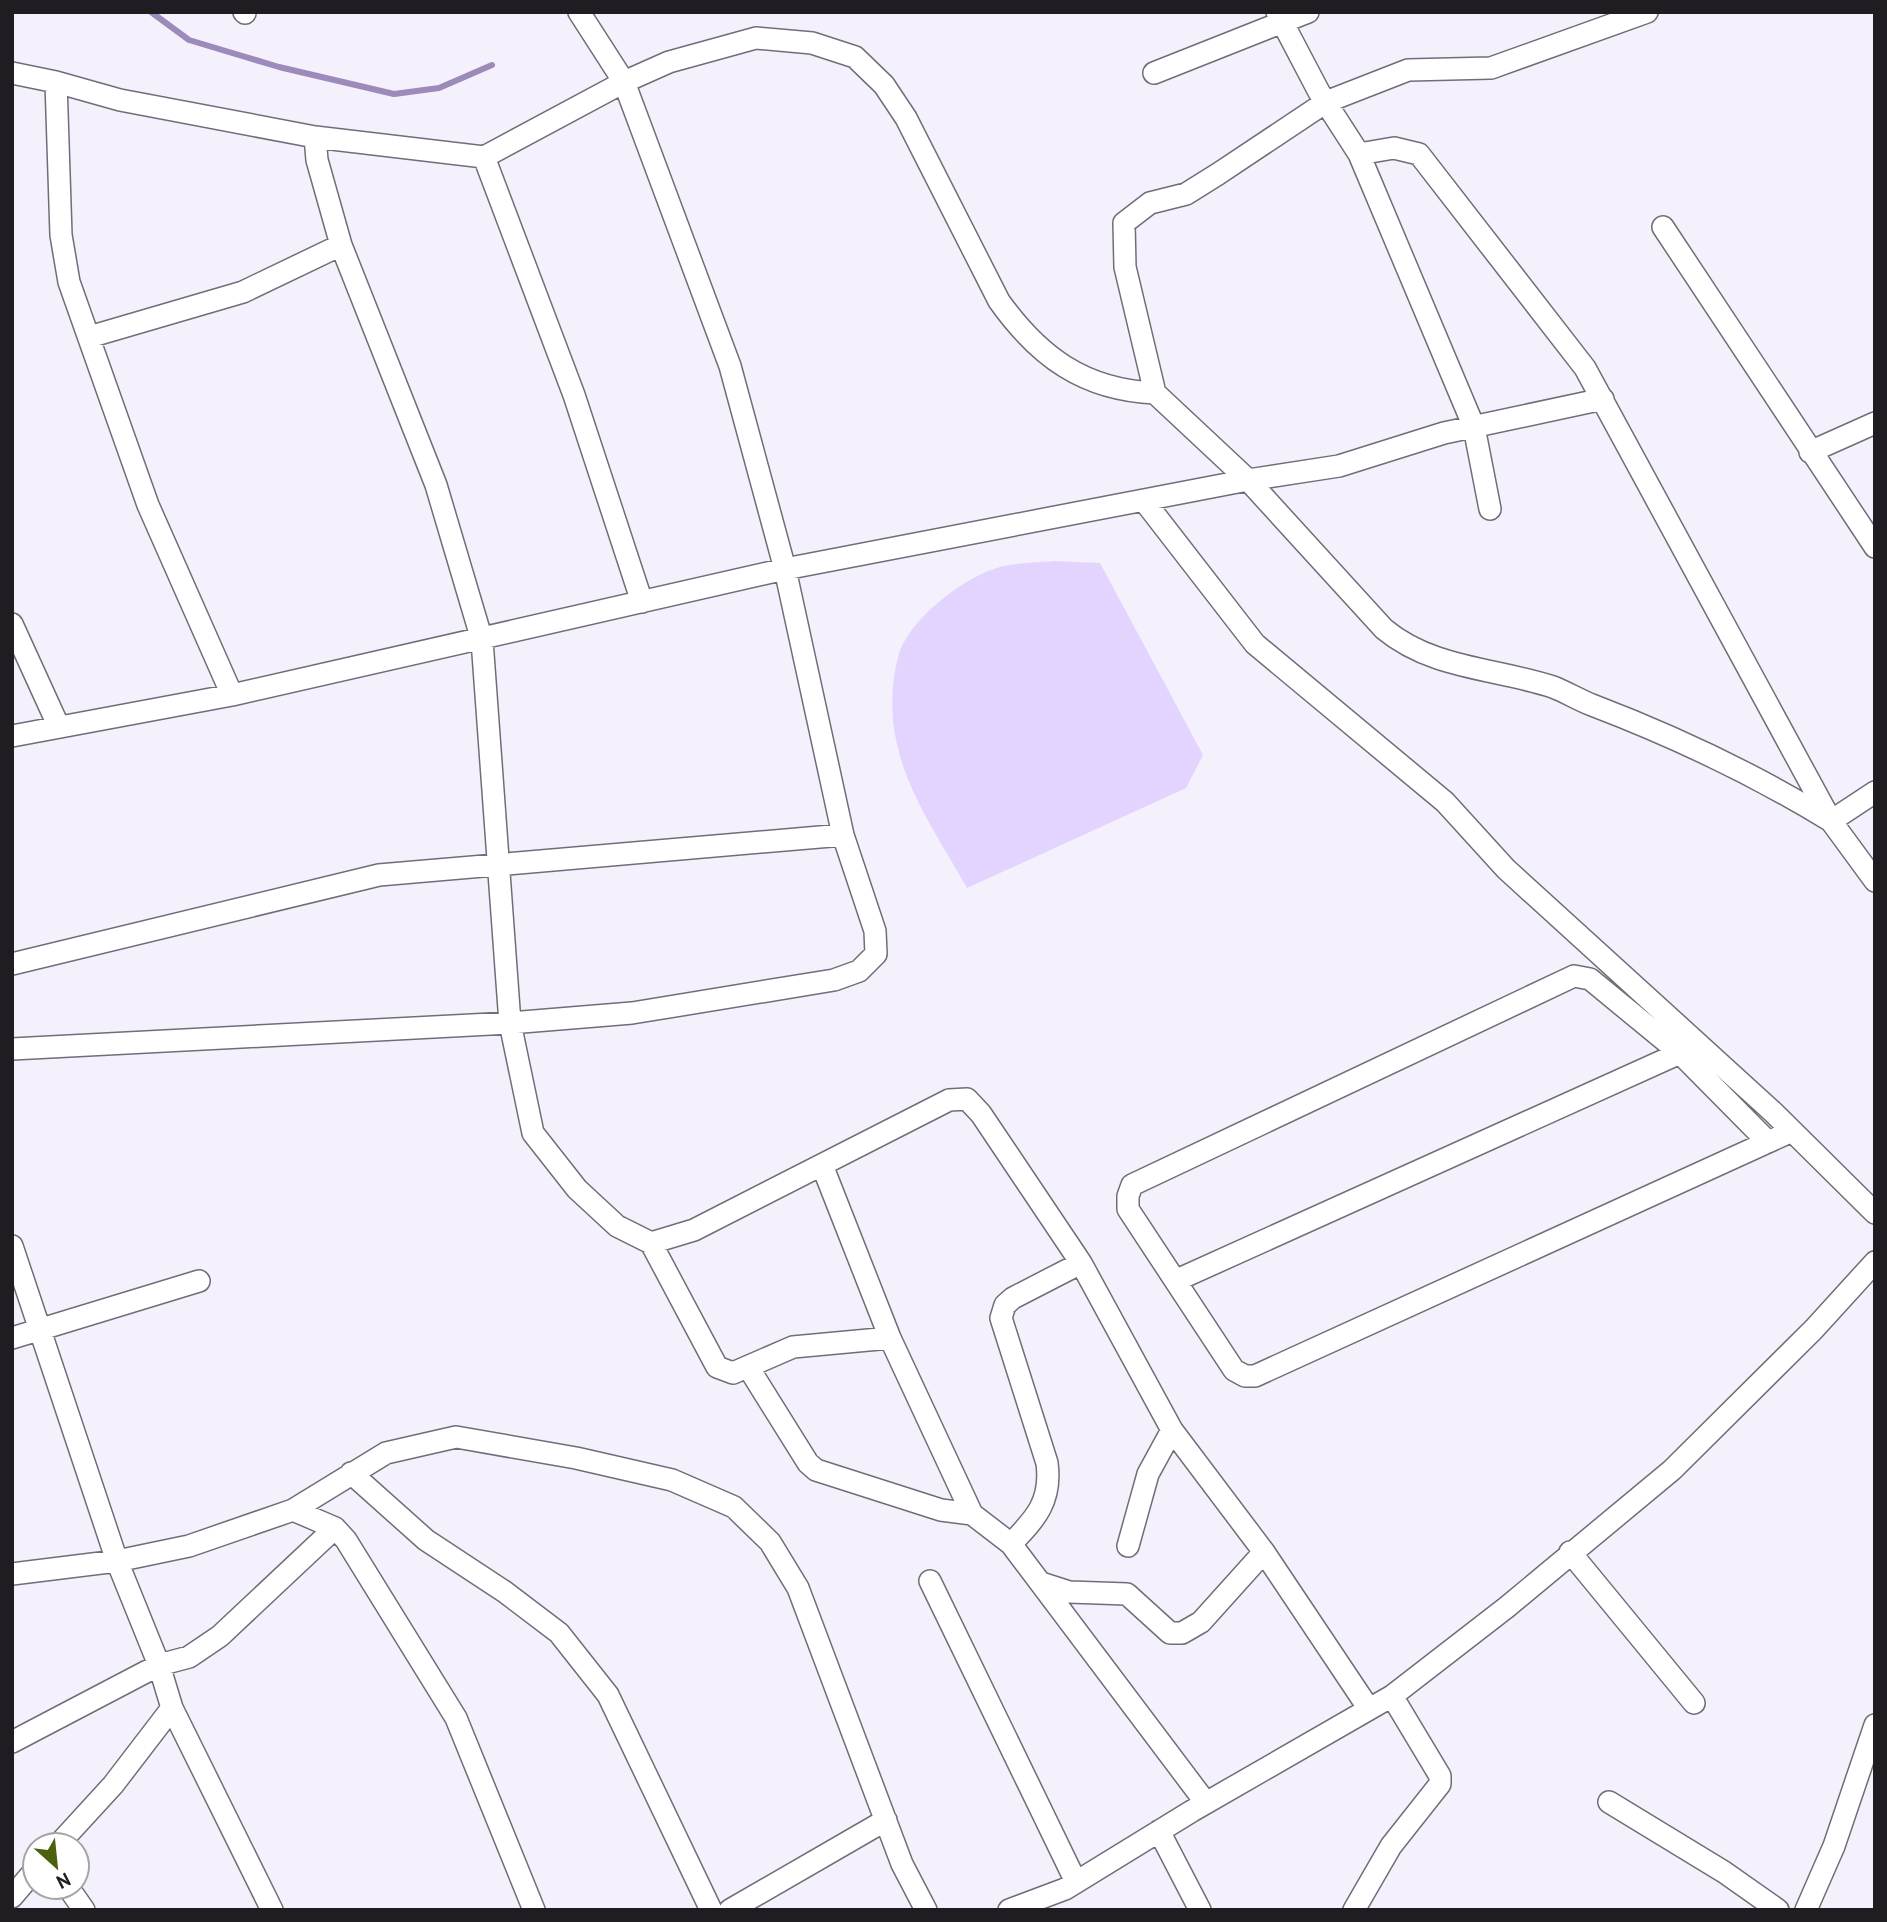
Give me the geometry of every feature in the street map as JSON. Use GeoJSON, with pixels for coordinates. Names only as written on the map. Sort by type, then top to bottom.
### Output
{"type":"FeatureCollection","features":[{"type":"Feature","properties":{"kind":"street"},"geometry":{"type":"LineString","coordinates":[[12,1049],[510,1023],[632,1013],[834,980],[859,971],[876,954],[875,930],[843,835],[785,569],[730,366],[624,82],[579,12]]}},
{"type":"Feature","properties":{"kind":"street"},"geometry":{"type":"LineString","coordinates":[[1154,73],[1279,17],[1308,12]]}},
{"type":"Feature","properties":{"kind":"street"},"geometry":{"type":"LineString","coordinates":[[1647,12],[1491,68],[1408,70],[1326,102],[1186,194],[1150,204],[1124,223],[1125,267],[1155,393],[1248,481],[1384,629],[1404,646],[1430,658],[1554,688],[1664,732],[1760,778],[1831,821]]}},
{"type":"Feature","properties":{"kind":"street"},"geometry":{"type":"LineString","coordinates":[[1279,17],[1326,102],[1359,154],[1474,427],[1490,509]]}},
{"type":"Feature","properties":{"kind":"street"},"geometry":{"type":"LineString","coordinates":[[12,73],[120,100],[315,137],[484,157],[624,82],[669,62],[756,38],[812,43],[855,57],[884,85],[906,118],[999,301],[1018,328],[1045,355],[1086,377],[1123,392],[1155,393]]}},
{"type":"Feature","properties":{"kind":"street"},"geometry":{"type":"LineString","coordinates":[[56,82],[61,234],[69,282],[148,505],[232,695]]}},
{"type":"Feature","properties":{"kind":"street"},"geometry":{"type":"LineString","coordinates":[[315,137],[317,160],[341,245],[436,485],[482,640],[501,864],[510,1023],[533,1133],[577,1189],[617,1226],[651,1243],[717,1367],[733,1373],[793,1347],[890,1338]]}},
{"type":"Feature","properties":{"kind":"street"},"geometry":{"type":"LineString","coordinates":[[1359,154],[1394,148],[1419,154],[1585,368],[1831,821],[1875,881]]}},
{"type":"Feature","properties":{"kind":"street"},"geometry":{"type":"LineString","coordinates":[[484,157],[574,395],[642,602]]}},
{"type":"Feature","properties":{"kind":"street"},"geometry":{"type":"LineString","coordinates":[[1663,226],[1875,547]]}},
{"type":"Feature","properties":{"kind":"street"},"geometry":{"type":"LineString","coordinates":[[89,337],[243,292],[341,245]]}},
{"type":"Feature","properties":{"kind":"street"},"geometry":{"type":"LineString","coordinates":[[12,736],[58,725],[232,695],[785,569],[1339,466],[1444,433],[1603,399]]}},
{"type":"Feature","properties":{"kind":"street"},"geometry":{"type":"LineString","coordinates":[[1810,452],[1875,423]]}},
{"type":"Feature","properties":{"kind":"street"},"geometry":{"type":"LineString","coordinates":[[1145,502],[1255,644],[1445,802],[1506,869],[1792,1131],[1875,1213]]}},
{"type":"Feature","properties":{"kind":"street"},"geometry":{"type":"LineString","coordinates":[[12,624],[58,725]]}},
{"type":"Feature","properties":{"kind":"street"},"geometry":{"type":"LineString","coordinates":[[1831,821],[1875,792]]}},
{"type":"Feature","properties":{"kind":"street"},"geometry":{"type":"LineString","coordinates":[[12,964],[379,875],[843,835]]}},
{"type":"Feature","properties":{"kind":"street"},"geometry":{"type":"LineString","coordinates":[[1768,1142],[1680,1053],[1590,979],[1574,976],[1132,1185],[1128,1196],[1128,1209],[1234,1370],[1245,1376],[1255,1377],[1768,1142],[1792,1131]]}},
{"type":"Feature","properties":{"kind":"street"},"geometry":{"type":"LineString","coordinates":[[1177,1280],[1680,1053]]}},
{"type":"Feature","properties":{"kind":"street"},"geometry":{"type":"LineString","coordinates":[[651,1243],[694,1230],[949,1100],[967,1099],[981,1114],[1082,1263],[1171,1430],[1264,1552],[1370,1709]]}},
{"type":"Feature","properties":{"kind":"street"},"geometry":{"type":"LineString","coordinates":[[822,1166],[890,1338],[972,1514],[1011,1544],[1206,1803]]}},
{"type":"Feature","properties":{"kind":"street"},"geometry":{"type":"LineString","coordinates":[[12,1246],[117,1561],[159,1665],[172,1707],[272,1910]]}},
{"type":"Feature","properties":{"kind":"street"},"geometry":{"type":"LineString","coordinates":[[1009,1910],[1076,1882],[1206,1803],[1392,1696],[1507,1607],[1672,1470],[1814,1329],[1875,1262]]}},
{"type":"Feature","properties":{"kind":"street"},"geometry":{"type":"LineString","coordinates":[[1011,1544],[1038,1516],[1050,1485],[1047,1463],[1001,1318],[1005,1305],[1013,1298],[1082,1263]]}},
{"type":"Feature","properties":{"kind":"street"},"geometry":{"type":"LineString","coordinates":[[12,1338],[199,1281]]}},
{"type":"Feature","properties":{"kind":"street"},"geometry":{"type":"LineString","coordinates":[[748,1367],[808,1463],[816,1470],[941,1510],[972,1514]]}},
{"type":"Feature","properties":{"kind":"street"},"geometry":{"type":"LineString","coordinates":[[1128,1546],[1148,1474],[1171,1430]]}},
{"type":"Feature","properties":{"kind":"street"},"geometry":{"type":"LineString","coordinates":[[12,1574],[117,1561],[188,1546],[293,1510],[386,1453],[456,1437],[576,1458],[672,1480],[734,1507],[770,1542],[798,1588],[902,1864],[926,1910]]}},
{"type":"Feature","properties":{"kind":"street"},"geometry":{"type":"LineString","coordinates":[[351,1473],[426,1540],[505,1592],[559,1633],[608,1695],[655,1786],[711,1910]]}},
{"type":"Feature","properties":{"kind":"street"},"geometry":{"type":"LineString","coordinates":[[293,1510],[335,1528],[346,1540],[456,1718],[534,1910]]}},
{"type":"Feature","properties":{"kind":"street"},"geometry":{"type":"LineString","coordinates":[[12,1742],[159,1665],[189,1657],[220,1636],[335,1528]]}},
{"type":"Feature","properties":{"kind":"street"},"geometry":{"type":"LineString","coordinates":[[1041,1583],[1069,1592],[1127,1594],[1170,1633],[1182,1633],[1201,1622],[1264,1552]]}},
{"type":"Feature","properties":{"kind":"street"},"geometry":{"type":"LineString","coordinates":[[1570,1552],[1694,1703]]}},
{"type":"Feature","properties":{"kind":"street"},"geometry":{"type":"LineString","coordinates":[[930,1580],[1076,1882]]}},
{"type":"Feature","properties":{"kind":"street"},"geometry":{"type":"LineString","coordinates":[[1354,1910],[1391,1846],[1440,1784],[1440,1776],[1392,1696]]}},
{"type":"Feature","properties":{"kind":"street"},"geometry":{"type":"LineString","coordinates":[[71,1831],[113,1785],[172,1707]]}},
{"type":"Feature","properties":{"kind":"street"},"geometry":{"type":"LineString","coordinates":[[1806,1910],[1834,1846],[1875,1725]]}},
{"type":"Feature","properties":{"kind":"street"},"geometry":{"type":"LineString","coordinates":[[1609,1802],[1724,1872],[1778,1910]]}},
{"type":"Feature","properties":{"kind":"street"},"geometry":{"type":"LineString","coordinates":[[730,1910],[886,1820]]}},
{"type":"Feature","properties":{"kind":"street"},"geometry":{"type":"LineString","coordinates":[[1159,1831],[1200,1910]]}},
{"type":"Feature","properties":{"kind":"shaded area"},"geometry":{"type":"Polygon","coordinates":[[[1055,561],[1100,563],[1203,755],[1186,788],[967,888],[917,800],[902,763],[892,711],[894,676],[899,654],[914,627],[926,614],[969,581],[1004,566],[1055,561]]]}},
{"type":"Feature","properties":{"kind":"waterway"},"geometry":{"type":"LineString","coordinates":[[151,12],[189,40],[279,67],[394,94],[439,88],[492,65]]}}]}
